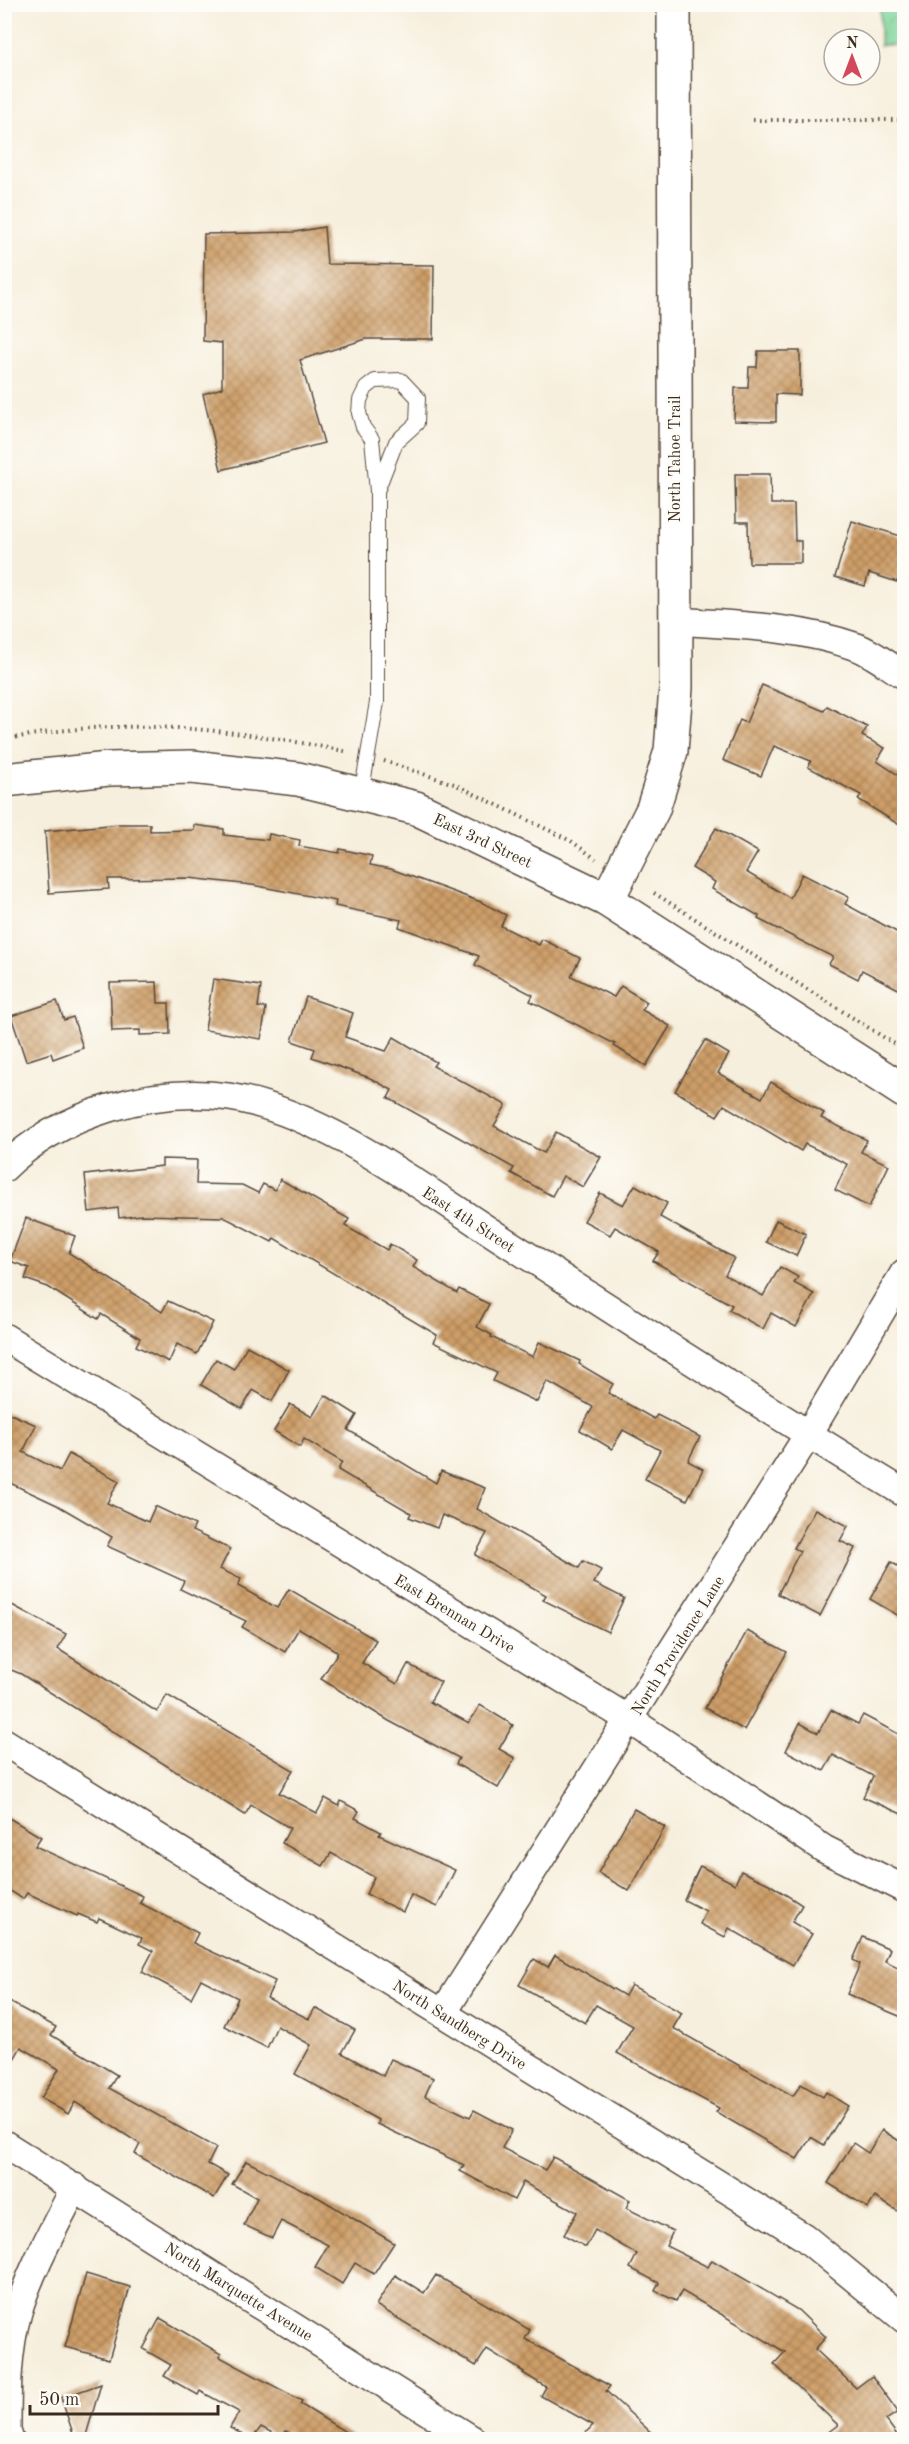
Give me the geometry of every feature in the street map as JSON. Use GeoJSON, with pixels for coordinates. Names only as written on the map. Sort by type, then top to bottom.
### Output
{"type":"FeatureCollection","features":[{"type":"Feature","properties":{"kind":"street","name":"North Tahoe Trail"},"geometry":{"type":"LineString","coordinates":[[607,900],[653,809],[671,751],[676,688],[674,621],[674,4]]}},
{"type":"Feature","properties":{"kind":"street"},"geometry":{"type":"LineString","coordinates":[[674,621],[765,627],[809,633],[859,648],[904,675]]}},
{"type":"Feature","properties":{"kind":"street","name":"East 3rd Street"},"geometry":{"type":"LineString","coordinates":[[4,780],[109,769],[192,767],[298,779],[416,808],[607,900],[904,1091]]}},
{"type":"Feature","properties":{"kind":"street","name":"East 4th Street"},"geometry":{"type":"LineString","coordinates":[[4,1168],[52,1131],[117,1104],[169,1096],[228,1097],[275,1109],[370,1155],[808,1435],[904,1493]]}},
{"type":"Feature","properties":{"kind":"street","name":"North Providence Lane"},"geometry":{"type":"LineString","coordinates":[[443,2013],[808,1435],[904,1274]]}},
{"type":"Feature","properties":{"kind":"street","name":"East Brennan Drive"},"geometry":{"type":"LineString","coordinates":[[4,1337],[630,1720],[824,1849],[904,1889]]}},
{"type":"Feature","properties":{"kind":"street","name":"North Sandberg Drive"},"geometry":{"type":"LineString","coordinates":[[4,1742],[804,2237],[878,2295],[904,2319]]}},
{"type":"Feature","properties":{"kind":"street","name":"North Marquette Avenue"},"geometry":{"type":"LineString","coordinates":[[4,2144],[473,2439]]}},
{"type":"Feature","properties":{"kind":"street"},"geometry":{"type":"LineString","coordinates":[[10,2439],[7,2431],[7,2370],[18,2312],[50,2236],[75,2187]]}},
{"type":"Feature","properties":{"kind":"lane"},"geometry":{"type":"LineString","coordinates":[[361,795],[377,702],[377,491],[372,439],[363,427],[359,412],[360,400],[366,388],[375,381],[401,380],[418,398],[417,423],[396,442],[377,491]]}},
{"type":"Feature","properties":{"kind":"path"},"geometry":{"type":"LineString","coordinates":[[753,120],[904,120]]}},
{"type":"Feature","properties":{"kind":"path"},"geometry":{"type":"LineString","coordinates":[[4,740],[81,730],[160,726],[271,736],[368,756]]}},
{"type":"Feature","properties":{"kind":"path"},"geometry":{"type":"LineString","coordinates":[[346,751],[454,784],[571,841],[595,857],[598,862]]}},
{"type":"Feature","properties":{"kind":"path"},"geometry":{"type":"LineString","coordinates":[[644,887],[904,1050]]}},
{"type":"Feature","properties":{"kind":"green space"},"geometry":{"type":"Polygon","coordinates":[[[880,5],[904,5],[904,45],[882,45],[882,27],[880,27],[880,5]]]}},
{"type":"Feature","properties":{"kind":"building"},"geometry":{"type":"Polygon","coordinates":[[[324,227],[327,264],[434,265],[433,339],[366,339],[300,360],[324,443],[221,470],[203,394],[222,388],[222,343],[203,341],[204,234],[295,232],[324,227]]]}},
{"type":"Feature","properties":{"kind":"building"},"geometry":{"type":"Polygon","coordinates":[[[758,351],[800,351],[800,395],[776,394],[776,422],[734,421],[735,388],[748,388],[749,367],[757,367],[758,351]]]}},
{"type":"Feature","properties":{"kind":"building"},"geometry":{"type":"Polygon","coordinates":[[[735,474],[770,474],[771,504],[794,504],[795,541],[801,541],[801,563],[749,563],[748,522],[736,522],[735,474]]]}},
{"type":"Feature","properties":{"kind":"building"},"geometry":{"type":"Polygon","coordinates":[[[852,521],[904,537],[904,558],[897,582],[869,573],[865,586],[835,577],[852,521]]]}},
{"type":"Feature","properties":{"kind":"building"},"geometry":{"type":"Polygon","coordinates":[[[762,685],[824,711],[827,706],[867,727],[862,736],[885,748],[877,761],[904,779],[904,828],[858,799],[861,795],[808,767],[811,761],[774,746],[761,776],[723,760],[740,720],[746,723],[762,685]]]}},
{"type":"Feature","properties":{"kind":"building"},"geometry":{"type":"Polygon","coordinates":[[[120,824],[150,824],[150,831],[194,830],[194,825],[224,829],[224,835],[268,840],[269,834],[300,840],[299,846],[339,853],[340,849],[372,856],[370,865],[391,869],[481,902],[506,915],[501,926],[539,945],[542,939],[580,958],[571,976],[614,997],[621,986],[647,1002],[642,1010],[670,1026],[646,1066],[614,1046],[615,1044],[530,1001],[533,995],[475,965],[479,956],[399,927],[401,920],[335,906],[336,901],[252,885],[189,878],[108,879],[109,889],[49,893],[45,831],[120,824]]]}},
{"type":"Feature","properties":{"kind":"building"},"geometry":{"type":"Polygon","coordinates":[[[716,828],[758,852],[746,872],[790,898],[802,874],[849,897],[845,904],[904,936],[904,992],[862,970],[858,979],[829,964],[833,957],[758,919],[759,916],[712,889],[715,882],[692,868],[716,828]]]}},
{"type":"Feature","properties":{"kind":"building"},"geometry":{"type":"Polygon","coordinates":[[[213,979],[261,986],[258,1007],[266,1008],[261,1039],[205,1030],[213,979]]]}},
{"type":"Feature","properties":{"kind":"building"},"geometry":{"type":"Polygon","coordinates":[[[157,982],[158,1003],[169,1003],[170,1034],[140,1035],[140,1030],[112,1031],[110,983],[157,982]]]}},
{"type":"Feature","properties":{"kind":"building"},"geometry":{"type":"Polygon","coordinates":[[[306,997],[353,1013],[345,1037],[386,1051],[394,1037],[436,1062],[433,1066],[506,1105],[494,1126],[544,1153],[556,1132],[601,1157],[583,1187],[563,1176],[552,1196],[511,1173],[514,1168],[388,1098],[392,1090],[370,1078],[312,1057],[315,1049],[292,1041],[306,997]]]}},
{"type":"Feature","properties":{"kind":"building"},"geometry":{"type":"Polygon","coordinates":[[[57,1001],[64,1020],[73,1017],[83,1048],[53,1059],[51,1053],[26,1061],[11,1016],[57,1001]]]}},
{"type":"Feature","properties":{"kind":"building"},"geometry":{"type":"Polygon","coordinates":[[[705,1040],[729,1054],[718,1073],[762,1098],[771,1082],[824,1113],[821,1118],[867,1140],[861,1152],[889,1165],[869,1207],[835,1190],[847,1164],[805,1144],[801,1151],[724,1105],[717,1116],[675,1091],[705,1040]]]}},
{"type":"Feature","properties":{"kind":"building"},"geometry":{"type":"Polygon","coordinates":[[[162,1159],[197,1160],[196,1184],[242,1185],[258,1193],[263,1184],[275,1190],[280,1179],[349,1219],[345,1226],[387,1250],[390,1244],[417,1260],[413,1267],[457,1293],[459,1289],[489,1304],[477,1327],[492,1335],[491,1337],[533,1357],[539,1342],[580,1361],[579,1364],[613,1384],[608,1393],[654,1419],[657,1415],[700,1437],[688,1461],[703,1469],[687,1500],[645,1479],[660,1450],[623,1430],[612,1449],[580,1430],[593,1407],[547,1381],[537,1402],[493,1381],[497,1373],[433,1342],[437,1335],[274,1238],[272,1242],[224,1217],[141,1215],[119,1218],[118,1208],[89,1212],[85,1175],[162,1166],[162,1159]]]}},
{"type":"Feature","properties":{"kind":"building"},"geometry":{"type":"Polygon","coordinates":[[[635,1185],[667,1203],[660,1217],[734,1258],[725,1275],[763,1296],[780,1267],[798,1277],[794,1283],[814,1294],[796,1327],[771,1313],[763,1329],[729,1310],[732,1305],[653,1261],[659,1252],[615,1227],[610,1235],[584,1221],[600,1193],[623,1205],[635,1185]]]}},
{"type":"Feature","properties":{"kind":"building"},"geometry":{"type":"Polygon","coordinates":[[[26,1218],[75,1236],[69,1253],[162,1312],[168,1301],[213,1322],[197,1354],[177,1344],[169,1362],[136,1346],[140,1338],[101,1314],[98,1319],[48,1287],[25,1279],[29,1268],[10,1261],[26,1218]]]}},
{"type":"Feature","properties":{"kind":"building"},"geometry":{"type":"Polygon","coordinates":[[[776,1220],[806,1234],[796,1256],[766,1242],[776,1220]]]}},
{"type":"Feature","properties":{"kind":"building"},"geometry":{"type":"Polygon","coordinates":[[[247,1346],[289,1370],[272,1401],[253,1390],[242,1409],[201,1385],[216,1359],[234,1369],[247,1346]]]}},
{"type":"Feature","properties":{"kind":"building"},"geometry":{"type":"Polygon","coordinates":[[[325,1395],[357,1415],[348,1430],[436,1483],[441,1471],[485,1488],[477,1509],[579,1568],[583,1561],[601,1570],[594,1583],[624,1598],[608,1632],[543,1600],[546,1595],[475,1555],[487,1533],[442,1515],[437,1528],[409,1517],[411,1513],[338,1470],[342,1462],[304,1439],[300,1447],[274,1431],[290,1404],[312,1417],[325,1395]]]}},
{"type":"Feature","properties":{"kind":"building"},"geometry":{"type":"Polygon","coordinates":[[[4,1411],[36,1425],[23,1452],[60,1471],[69,1454],[119,1481],[107,1503],[148,1522],[155,1506],[195,1525],[192,1531],[230,1549],[220,1569],[241,1579],[238,1586],[277,1608],[289,1589],[376,1640],[362,1663],[397,1684],[408,1664],[441,1682],[430,1702],[469,1723],[480,1705],[513,1725],[499,1749],[515,1758],[498,1788],[456,1764],[459,1758],[389,1721],[321,1679],[338,1652],[299,1628],[285,1652],[242,1627],[246,1621],[180,1589],[184,1581],[107,1546],[112,1537],[57,1505],[8,1482],[4,1491],[4,1411]]]}},
{"type":"Feature","properties":{"kind":"building"},"geometry":{"type":"Polygon","coordinates":[[[815,1509],[848,1526],[840,1541],[855,1548],[820,1616],[778,1594],[800,1551],[794,1548],[815,1509]]]}},
{"type":"Feature","properties":{"kind":"building"},"geometry":{"type":"Polygon","coordinates":[[[891,1562],[904,1570],[904,1619],[870,1599],[891,1562]]]}},
{"type":"Feature","properties":{"kind":"building"},"geometry":{"type":"Polygon","coordinates":[[[12,1605],[66,1634],[58,1649],[157,1712],[167,1695],[293,1770],[279,1793],[317,1813],[325,1798],[339,1806],[341,1801],[359,1811],[355,1818],[381,1832],[379,1835],[455,1870],[437,1907],[411,1895],[403,1912],[366,1894],[374,1877],[331,1853],[323,1866],[282,1843],[290,1828],[251,1805],[245,1815],[21,1674],[4,1667],[4,1619],[12,1605]]]}},
{"type":"Feature","properties":{"kind":"building"},"geometry":{"type":"Polygon","coordinates":[[[747,1631],[787,1652],[744,1730],[705,1708],[747,1631]]]}},
{"type":"Feature","properties":{"kind":"building"},"geometry":{"type":"Polygon","coordinates":[[[831,1710],[858,1724],[863,1715],[904,1737],[904,1815],[863,1797],[873,1776],[833,1755],[824,1771],[786,1751],[800,1723],[818,1733],[831,1710]]]}},
{"type":"Feature","properties":{"kind":"building"},"geometry":{"type":"Polygon","coordinates":[[[634,1809],[665,1827],[629,1891],[598,1873],[634,1809]]]}},
{"type":"Feature","properties":{"kind":"building"},"geometry":{"type":"Polygon","coordinates":[[[4,1815],[41,1837],[35,1846],[143,1896],[140,1903],[198,1933],[193,1943],[275,1981],[267,1998],[309,2019],[315,2008],[355,2030],[342,2053],[383,2076],[391,2059],[433,2078],[425,2096],[470,2117],[474,2110],[512,2130],[502,2148],[545,2170],[553,2157],[630,2200],[626,2208],[673,2231],[666,2246],[708,2267],[712,2260],[798,2310],[826,2337],[815,2349],[856,2388],[872,2376],[898,2412],[886,2420],[900,2439],[819,2439],[838,2425],[774,2364],[785,2352],[682,2291],[676,2301],[655,2291],[659,2283],[630,2268],[637,2254],[595,2230],[586,2247],[564,2235],[577,2212],[523,2182],[514,2200],[460,2171],[464,2165],[377,2124],[378,2120],[295,2074],[311,2045],[277,2026],[267,2048],[224,2026],[238,1998],[201,1979],[191,1998],[142,1972],[153,1951],[139,1944],[142,1938],[99,1918],[97,1922],[78,1914],[77,1916],[27,1893],[23,1899],[4,1887],[4,1815]]]}},
{"type":"Feature","properties":{"kind":"building"},"geometry":{"type":"Polygon","coordinates":[[[700,1866],[735,1884],[741,1871],[769,1884],[802,1905],[792,1922],[812,1934],[793,1965],[729,1928],[725,1937],[700,1924],[706,1911],[684,1900],[700,1866]]]}},
{"type":"Feature","properties":{"kind":"building"},"geometry":{"type":"Polygon","coordinates":[[[863,1937],[890,1949],[885,1961],[904,1970],[904,2018],[847,1994],[860,1964],[853,1960],[863,1937]]]}},
{"type":"Feature","properties":{"kind":"building"},"geometry":{"type":"Polygon","coordinates":[[[555,1955],[625,1996],[631,1985],[682,2013],[673,2028],[793,2096],[801,2084],[823,2097],[826,2092],[848,2106],[824,2145],[811,2137],[797,2159],[716,2112],[719,2108],[617,2053],[633,2026],[596,2005],[585,2023],[519,1985],[534,1959],[548,1967],[555,1955]]]}},
{"type":"Feature","properties":{"kind":"building"},"geometry":{"type":"Polygon","coordinates":[[[4,1999],[56,2027],[51,2035],[117,2075],[109,2088],[216,2148],[208,2164],[228,2175],[214,2198],[135,2154],[140,2144],[75,2102],[68,2114],[41,2098],[59,2069],[21,2047],[4,2076],[4,1999]]]}},
{"type":"Feature","properties":{"kind":"building"},"geometry":{"type":"Polygon","coordinates":[[[882,2130],[904,2144],[904,2215],[875,2197],[868,2208],[828,2183],[853,2143],[868,2153],[882,2130]]]}},
{"type":"Feature","properties":{"kind":"building"},"geometry":{"type":"Polygon","coordinates":[[[246,2161],[321,2199],[394,2243],[374,2274],[355,2263],[342,2284],[315,2267],[328,2245],[281,2221],[272,2238],[244,2225],[257,2198],[232,2184],[246,2161]]]}},
{"type":"Feature","properties":{"kind":"building"},"geometry":{"type":"Polygon","coordinates":[[[86,2274],[130,2287],[109,2359],[65,2347],[86,2274]]]}},
{"type":"Feature","properties":{"kind":"building"},"geometry":{"type":"Polygon","coordinates":[[[395,2275],[424,2293],[436,2275],[530,2330],[525,2339],[610,2386],[606,2391],[658,2439],[580,2439],[593,2425],[541,2396],[546,2387],[524,2372],[487,2349],[476,2366],[376,2305],[395,2275]]]}},
{"type":"Feature","properties":{"kind":"building"},"geometry":{"type":"Polygon","coordinates":[[[160,2318],[221,2354],[220,2357],[302,2401],[300,2404],[357,2439],[299,2439],[286,2431],[282,2438],[261,2427],[252,2439],[230,2428],[239,2412],[200,2391],[198,2395],[164,2376],[171,2365],[143,2349],[160,2318]]]}},
{"type":"Feature","properties":{"kind":"building"},"geometry":{"type":"Polygon","coordinates":[[[101,2384],[85,2439],[75,2439],[61,2398],[101,2384]]]}}]}
